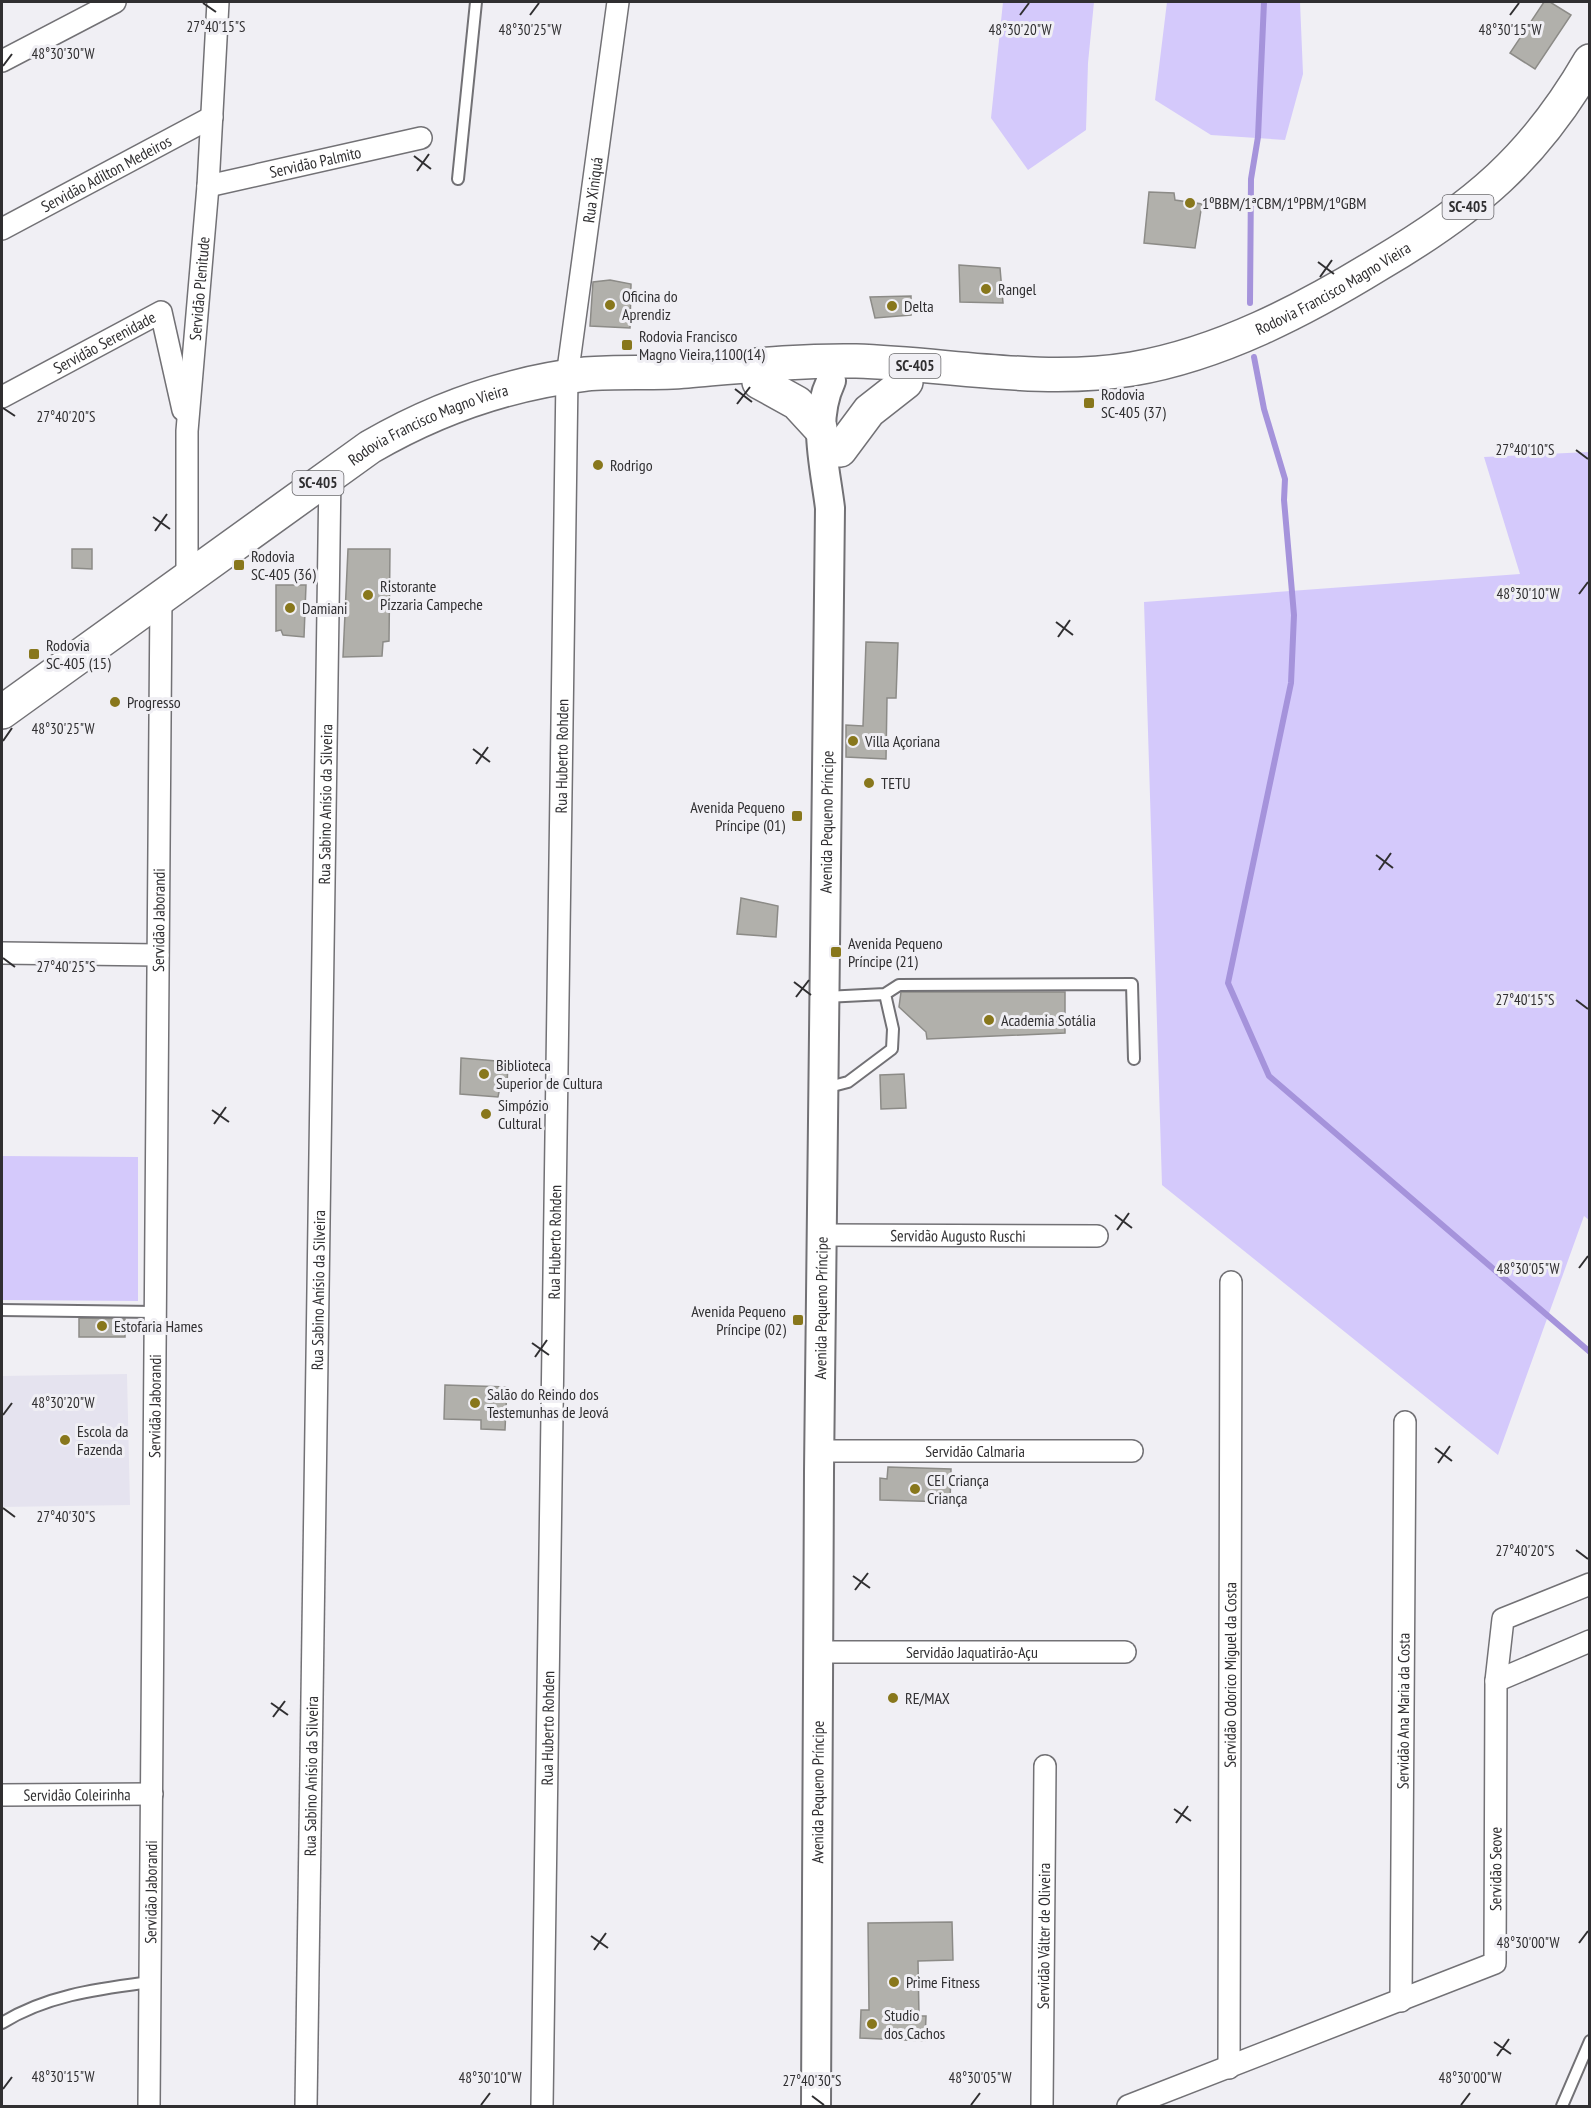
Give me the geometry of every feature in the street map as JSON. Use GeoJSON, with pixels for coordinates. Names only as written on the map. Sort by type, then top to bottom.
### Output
{"type":"FeatureCollection","features":[{"type":"Feature","properties":{"kind":"main road","name":"Rodovia Francisco Magno Vieira"},"geometry":{"type":"LineString","coordinates":[[684,371],[759,382],[831,371],[1066,374],[1134,368],[1220,344],[1305,305],[1414,244],[1458,214],[1491,188],[1523,156],[1553,120],[1590,61]]}},
{"type":"Feature","properties":{"kind":"main road","name":"Rodovia Francisco Magno Vieira"},"geometry":{"type":"LineString","coordinates":[[2,712],[330,474],[401,429],[492,393],[567,377],[613,372],[684,371],[746,364],[831,371],[906,382],[998,373]]}},
{"type":"Feature","properties":{"kind":"main road","name":"Avenida Pequeno Príncipe"},"geometry":{"type":"LineString","coordinates":[[816,2106],[819,1451],[825,1088],[830,439],[838,399],[831,371]]}},
{"type":"Feature","properties":{"kind":"main road"},"geometry":{"type":"LineString","coordinates":[[759,382],[797,403],[830,439],[906,382]]}},
{"type":"Feature","properties":{"kind":"street"},"geometry":{"type":"LineString","coordinates":[[2,61],[115,2]]}},
{"type":"Feature","properties":{"kind":"street","name":"Servidão Plenitude"},"geometry":{"type":"LineString","coordinates":[[174,587],[208,186],[218,2]]}},
{"type":"Feature","properties":{"kind":"street","name":"Rua Xiniquá"},"geometry":{"type":"LineString","coordinates":[[567,377],[618,2]]}},
{"type":"Feature","properties":{"kind":"street","name":"Servidão Adilton Medeiros"},"geometry":{"type":"LineString","coordinates":[[2,229],[212,117]]}},
{"type":"Feature","properties":{"kind":"street","name":"Servidão Palmito"},"geometry":{"type":"LineString","coordinates":[[208,186],[421,138]]}},
{"type":"Feature","properties":{"kind":"street","name":"Servidão Serenidade"},"geometry":{"type":"LineString","coordinates":[[2,397],[161,312],[188,432]]}},
{"type":"Feature","properties":{"kind":"street","name":"Rua Huberto Rohden"},"geometry":{"type":"LineString","coordinates":[[542,2106],[567,377]]}},
{"type":"Feature","properties":{"kind":"street","name":"Rua Sabino Anísio da Silveira"},"geometry":{"type":"LineString","coordinates":[[306,2106],[330,474]]}},
{"type":"Feature","properties":{"kind":"street","name":"Servidão Jaborandi"},"geometry":{"type":"LineString","coordinates":[[149,2106],[158,955],[174,587]]}},
{"type":"Feature","properties":{"kind":"street"},"geometry":{"type":"LineString","coordinates":[[2,953],[158,955]]}},
{"type":"Feature","properties":{"kind":"street","name":"Servidão Augusto Ruschi"},"geometry":{"type":"LineString","coordinates":[[822,1235],[1097,1236]]}},
{"type":"Feature","properties":{"kind":"street","name":"Servidão Odorico Miguel da Costa"},"geometry":{"type":"LineString","coordinates":[[1229,2068],[1231,1282]]}},
{"type":"Feature","properties":{"kind":"street","name":"Servidão Ana Maria da Costa"},"geometry":{"type":"LineString","coordinates":[[1401,2001],[1405,1422]]}},
{"type":"Feature","properties":{"kind":"street","name":"Servidão Calmaria"},"geometry":{"type":"LineString","coordinates":[[819,1451],[1132,1451]]}},
{"type":"Feature","properties":{"kind":"street","name":"Servidão Seove"},"geometry":{"type":"LineString","coordinates":[[1128,2106],[1495,1963],[1496,1681],[1503,1619],[1590,1584]]}},
{"type":"Feature","properties":{"kind":"street"},"geometry":{"type":"LineString","coordinates":[[1496,1681],[1590,1641]]}},
{"type":"Feature","properties":{"kind":"street","name":"Servidão Jaquatirão-Açu"},"geometry":{"type":"LineString","coordinates":[[819,1652],[1125,1652]]}},
{"type":"Feature","properties":{"kind":"street","name":"Servidão Válter de Oliveira"},"geometry":{"type":"LineString","coordinates":[[1042,2106],[1045,1766]]}},
{"type":"Feature","properties":{"kind":"street","name":"Servidão Coleirinha"},"geometry":{"type":"LineString","coordinates":[[2,1796],[152,1794]]}},
{"type":"Feature","properties":{"kind":"lane"},"geometry":{"type":"LineString","coordinates":[[458,179],[476,2]]}},
{"type":"Feature","properties":{"kind":"lane"},"geometry":{"type":"LineString","coordinates":[[824,997],[885,994],[899,985],[1132,984],[1134,1059]]}},
{"type":"Feature","properties":{"kind":"lane"},"geometry":{"type":"LineString","coordinates":[[825,1088],[848,1082],[892,1049],[893,1029],[885,994]]}},
{"type":"Feature","properties":{"kind":"lane"},"geometry":{"type":"LineString","coordinates":[[2,1310],[156,1312]]}},
{"type":"Feature","properties":{"kind":"lane"},"geometry":{"type":"LineString","coordinates":[[2,2023],[59,1998],[85,1991],[150,1982]]}},
{"type":"Feature","properties":{"kind":"lane"},"geometry":{"type":"LineString","coordinates":[[1562,2106],[1590,2041]]}},
{"type":"Feature","properties":{"kind":"shaded area"},"geometry":{"type":"Polygon","coordinates":[[[1003,2],[1094,2],[1088,63],[1086,130],[1028,170],[991,118],[1003,2]]]}},
{"type":"Feature","properties":{"kind":"shaded area"},"geometry":{"type":"Polygon","coordinates":[[[1167,2],[1300,2],[1303,74],[1285,140],[1211,135],[1155,100],[1167,2]]]}},
{"type":"Feature","properties":{"kind":"shaded area"},"geometry":{"type":"Polygon","coordinates":[[[1589,452],[1589,1220],[1584,1216],[1498,1455],[1162,1185],[1144,602],[1520,574],[1484,457],[1589,452]]]}},
{"type":"Feature","properties":{"kind":"shaded area"},"geometry":{"type":"Polygon","coordinates":[[[2,1156],[138,1157],[138,1301],[2,1300],[2,1156]]]}},
{"type":"Feature","properties":{"kind":"shaded area","name":"Escola da Fazenda"},"geometry":{"type":"Polygon","coordinates":[[[127,1374],[130,1505],[2,1507],[2,1376],[127,1374]]]}},
{"type":"Feature","properties":{"kind":"building"},"geometry":{"type":"Polygon","coordinates":[[[1544,2],[1550,2],[1571,15],[1535,69],[1510,53],[1544,2]]]}},
{"type":"Feature","properties":{"kind":"building"},"geometry":{"type":"Polygon","coordinates":[[[1149,192],[1174,193],[1175,200],[1202,204],[1195,248],[1144,243],[1149,192]]]}},
{"type":"Feature","properties":{"kind":"building"},"geometry":{"type":"Polygon","coordinates":[[[959,265],[1000,268],[1003,303],[960,302],[959,265]]]}},
{"type":"Feature","properties":{"kind":"building","name":"Oficina do Aprendiz"},"geometry":{"type":"Polygon","coordinates":[[[610,280],[631,284],[630,328],[590,326],[593,282],[610,280]]]}},
{"type":"Feature","properties":{"kind":"building","name":"Delta"},"geometry":{"type":"Polygon","coordinates":[[[911,296],[911,315],[875,318],[870,297],[911,296]]]}},
{"type":"Feature","properties":{"kind":"building"},"geometry":{"type":"Polygon","coordinates":[[[72,549],[92,549],[92,569],[72,568],[72,549]]]}},
{"type":"Feature","properties":{"kind":"building","name":"Ristorante Pizzaria Campeche"},"geometry":{"type":"Polygon","coordinates":[[[348,549],[390,549],[389,641],[383,642],[382,656],[343,657],[348,549]]]}},
{"type":"Feature","properties":{"kind":"building","name":"Damiani"},"geometry":{"type":"Polygon","coordinates":[[[276,585],[306,585],[304,637],[283,635],[281,630],[276,631],[276,585]]]}},
{"type":"Feature","properties":{"kind":"building"},"geometry":{"type":"Polygon","coordinates":[[[866,642],[898,643],[896,698],[887,698],[886,759],[846,757],[846,725],[863,726],[866,642]]]}},
{"type":"Feature","properties":{"kind":"building"},"geometry":{"type":"Polygon","coordinates":[[[741,898],[778,906],[776,937],[737,934],[741,898]]]}},
{"type":"Feature","properties":{"kind":"building","name":"Academia Sotália"},"geometry":{"type":"Polygon","coordinates":[[[901,992],[1065,992],[1065,1033],[927,1039],[926,1032],[899,1007],[901,992]]]}},
{"type":"Feature","properties":{"kind":"building","name":"Biblioteca Superior de Cultura"},"geometry":{"type":"Polygon","coordinates":[[[461,1058],[508,1062],[507,1086],[500,1087],[498,1097],[460,1094],[461,1058]]]}},
{"type":"Feature","properties":{"kind":"building"},"geometry":{"type":"Polygon","coordinates":[[[904,1074],[906,1108],[881,1109],[880,1075],[904,1074]]]}},
{"type":"Feature","properties":{"kind":"building","name":"Estofaria Hames"},"geometry":{"type":"Polygon","coordinates":[[[79,1318],[125,1319],[125,1337],[79,1337],[79,1318]]]}},
{"type":"Feature","properties":{"kind":"building","name":"Salão do Reindo dos Testemunhas de Jeová"},"geometry":{"type":"Polygon","coordinates":[[[445,1385],[507,1387],[505,1430],[481,1429],[481,1420],[444,1419],[445,1385]]]}},
{"type":"Feature","properties":{"kind":"building","name":"CEI Criança Criança"},"geometry":{"type":"Polygon","coordinates":[[[888,1467],[951,1469],[950,1502],[880,1500],[880,1478],[887,1479],[888,1467]]]}},
{"type":"Feature","properties":{"kind":"building","name":"Prime Fitness"},"geometry":{"type":"Polygon","coordinates":[[[952,1922],[953,1960],[918,1961],[919,2016],[926,2016],[925,2041],[860,2038],[861,2010],[869,2010],[868,1923],[952,1922]]]}},
{"type":"Feature","properties":{"kind":"waterway"},"geometry":{"type":"LineString","coordinates":[[1250,303],[1251,179],[1258,137],[1264,2]]}},
{"type":"Feature","properties":{"kind":"waterway"},"geometry":{"type":"LineString","coordinates":[[1254,357],[1264,409],[1285,479],[1284,500],[1294,615],[1291,683],[1228,983],[1269,1076],[1590,1352]]}},
{"type":"Feature","properties":{"kind":"place","name":"1ºBBM/1ªCBM/1ºPBM/1ºGBM"},"geometry":{"type":"Point","coordinates":[1190,203]}},
{"type":"Feature","properties":{"kind":"place","name":"Rangel"},"geometry":{"type":"Point","coordinates":[986,289]}},
{"type":"Feature","properties":{"kind":"place","name":"Oficina do Aprendiz"},"geometry":{"type":"Point","coordinates":[610,305]}},
{"type":"Feature","properties":{"kind":"place","name":"Delta"},"geometry":{"type":"Point","coordinates":[892,306]}},
{"type":"Feature","properties":{"kind":"place","name":"Rodovia Francisco Magno Vieira,1100(14)"},"geometry":{"type":"Point","coordinates":[627,345]}},
{"type":"Feature","properties":{"kind":"place","name":"Rodovia SC-405 (37)"},"geometry":{"type":"Point","coordinates":[1089,403]}},
{"type":"Feature","properties":{"kind":"place","name":"Rodrigo"},"geometry":{"type":"Point","coordinates":[598,465]}},
{"type":"Feature","properties":{"kind":"place","name":"Rodovia SC-405 (36)"},"geometry":{"type":"Point","coordinates":[239,565]}},
{"type":"Feature","properties":{"kind":"place","name":"Ristorante Pizzaria Campeche"},"geometry":{"type":"Point","coordinates":[368,595]}},
{"type":"Feature","properties":{"kind":"place","name":"Damiani"},"geometry":{"type":"Point","coordinates":[290,608]}},
{"type":"Feature","properties":{"kind":"place","name":"Rodovia SC-405 (15)"},"geometry":{"type":"Point","coordinates":[34,654]}},
{"type":"Feature","properties":{"kind":"place","name":"Progresso"},"geometry":{"type":"Point","coordinates":[115,702]}},
{"type":"Feature","properties":{"kind":"place","name":"Villa Açoriana"},"geometry":{"type":"Point","coordinates":[853,741]}},
{"type":"Feature","properties":{"kind":"place","name":"TETU"},"geometry":{"type":"Point","coordinates":[869,783]}},
{"type":"Feature","properties":{"kind":"place","name":"Avenida Pequeno Príncipe (01)"},"geometry":{"type":"Point","coordinates":[797,816]}},
{"type":"Feature","properties":{"kind":"place","name":"Avenida Pequeno Príncipe (21)"},"geometry":{"type":"Point","coordinates":[836,952]}},
{"type":"Feature","properties":{"kind":"place","name":"Academia Sotália"},"geometry":{"type":"Point","coordinates":[989,1020]}},
{"type":"Feature","properties":{"kind":"place","name":"Biblioteca Superior de Cultura"},"geometry":{"type":"Point","coordinates":[484,1074]}},
{"type":"Feature","properties":{"kind":"place","name":"Simpózio Cultural"},"geometry":{"type":"Point","coordinates":[486,1114]}},
{"type":"Feature","properties":{"kind":"place","name":"Avenida Pequeno Príncipe (02)"},"geometry":{"type":"Point","coordinates":[798,1320]}},
{"type":"Feature","properties":{"kind":"place","name":"Estofaria Hames"},"geometry":{"type":"Point","coordinates":[102,1326]}},
{"type":"Feature","properties":{"kind":"place","name":"Salão do Reindo dos Testemunhas de Jeová"},"geometry":{"type":"Point","coordinates":[475,1403]}},
{"type":"Feature","properties":{"kind":"place","name":"Escola da Fazenda"},"geometry":{"type":"Point","coordinates":[65,1440]}},
{"type":"Feature","properties":{"kind":"place","name":"CEI Criança Criança"},"geometry":{"type":"Point","coordinates":[915,1489]}},
{"type":"Feature","properties":{"kind":"place","name":"RE/MAX"},"geometry":{"type":"Point","coordinates":[893,1698]}},
{"type":"Feature","properties":{"kind":"place","name":"Prime Fitness"},"geometry":{"type":"Point","coordinates":[894,1982]}},
{"type":"Feature","properties":{"kind":"place","name":"Studio dos Cachos"},"geometry":{"type":"Point","coordinates":[872,2024]}}]}
